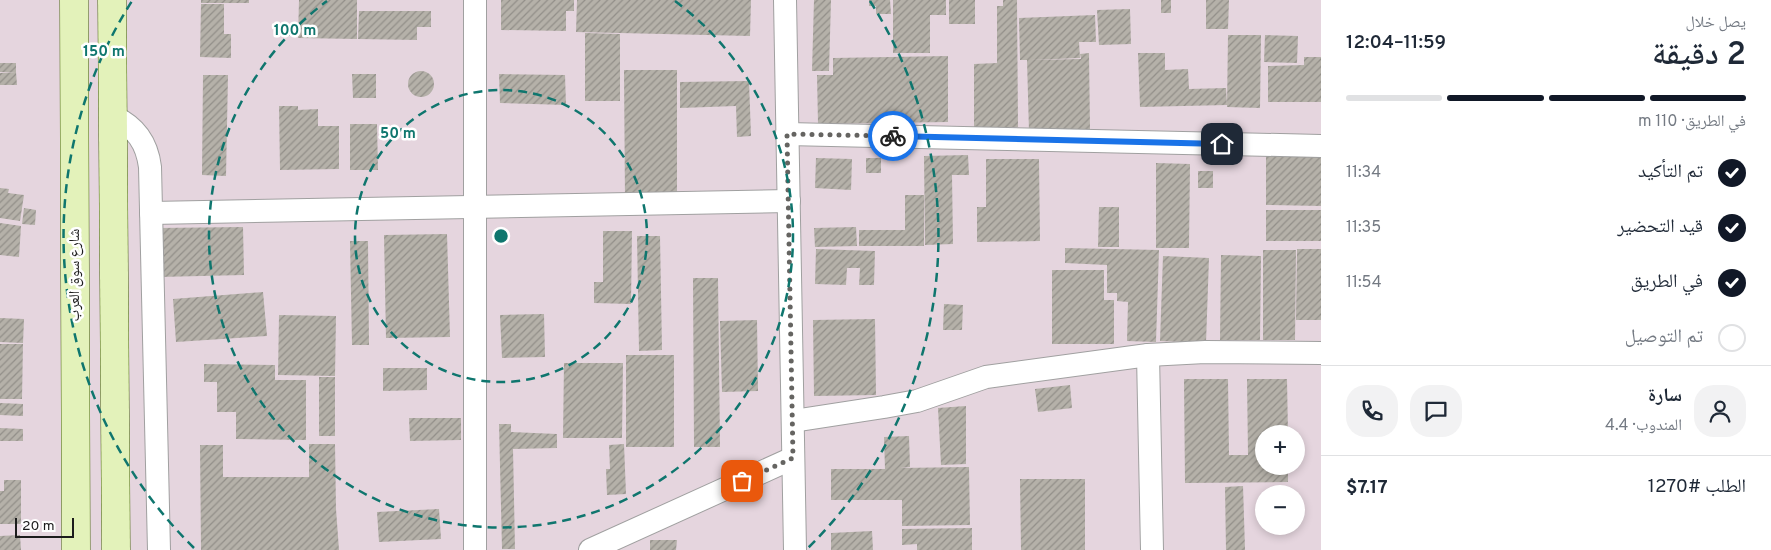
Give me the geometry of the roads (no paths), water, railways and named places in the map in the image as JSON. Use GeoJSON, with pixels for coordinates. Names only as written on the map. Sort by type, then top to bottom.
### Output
{"type":"FeatureCollection","features":[{"type":"Feature","properties":{"kind":"main road","name":"شارع سوق العرب"},"geometry":{"type":"LineString","coordinates":[[74,0],[76,550]]}},
{"type":"Feature","properties":{"kind":"main road"},"geometry":{"type":"LineString","coordinates":[[112,0],[116,550]]}},
{"type":"Feature","properties":{"kind":"street"},"geometry":{"type":"LineString","coordinates":[[475,0],[475,550]]}},
{"type":"Feature","properties":{"kind":"street"},"geometry":{"type":"LineString","coordinates":[[785,0],[795,550]]}},
{"type":"Feature","properties":{"kind":"street"},"geometry":{"type":"LineString","coordinates":[[114,117],[133,128],[145,146],[150,167],[159,550]]}},
{"type":"Feature","properties":{"kind":"street"},"geometry":{"type":"LineString","coordinates":[[787,134],[1321,146]]}},
{"type":"Feature","properties":{"kind":"street"},"geometry":{"type":"LineString","coordinates":[[151,213],[788,201]]}},
{"type":"Feature","properties":{"kind":"street"},"geometry":{"type":"LineString","coordinates":[[793,421],[917,401],[986,377],[1148,355],[1205,352],[1321,352]]}},
{"type":"Feature","properties":{"kind":"street"},"geometry":{"type":"LineString","coordinates":[[1148,355],[1152,550]]}},
{"type":"Feature","properties":{"kind":"street"},"geometry":{"type":"LineString","coordinates":[[590,550],[793,458]]}}]}
